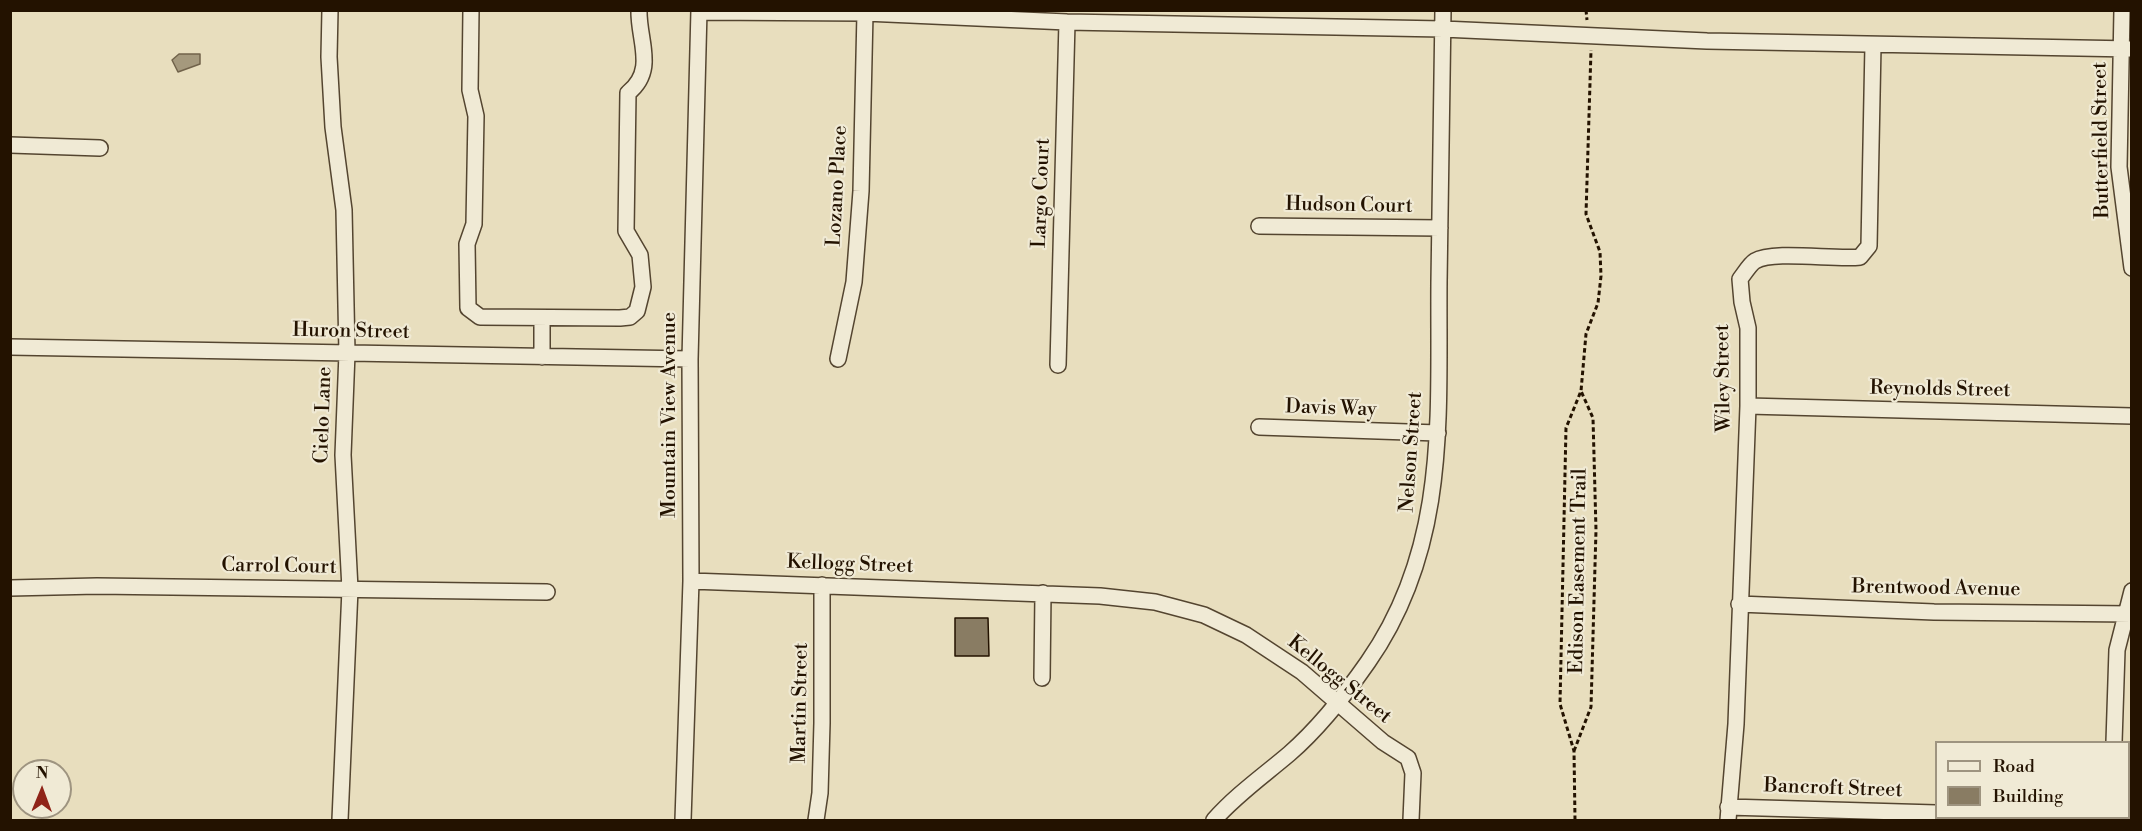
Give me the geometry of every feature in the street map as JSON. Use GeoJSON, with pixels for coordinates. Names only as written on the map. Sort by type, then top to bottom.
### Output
{"type":"FeatureCollection","features":[{"type":"Feature","properties":{"kind":"street","name":"Cielo Lane"},"geometry":{"type":"LineString","coordinates":[[330,10],[329,57],[333,127],[344,210],[347,353],[343,455],[350,589],[340,820]]}},
{"type":"Feature","properties":{"kind":"street"},"geometry":{"type":"LineString","coordinates":[[471,10],[470,90],[476,116],[474,224],[467,244],[466,300],[468,308],[480,317],[542,318],[630,317],[641,303],[643,270],[640,255],[626,231],[628,93],[636,87],[645,69],[645,45],[639,29],[639,10]]}},
{"type":"Feature","properties":{"kind":"street","name":"Nelson Street"},"geometry":{"type":"LineString","coordinates":[[1214,820],[1236,797],[1290,753],[1338,703],[1369,661],[1395,618],[1414,572],[1430,515],[1438,433],[1443,10]]}},
{"type":"Feature","properties":{"kind":"street","name":"Butterfield Street"},"geometry":{"type":"LineString","coordinates":[[2122,10],[2126,49],[2119,167],[2132,268]]}},
{"type":"Feature","properties":{"kind":"street"},"geometry":{"type":"LineString","coordinates":[[699,11],[864,13],[1067,22],[1443,29],[1873,45],[2126,49]]}},
{"type":"Feature","properties":{"kind":"street","name":"Mountain View Avenue"},"geometry":{"type":"LineString","coordinates":[[683,820],[691,581],[690,359],[699,11]]}},
{"type":"Feature","properties":{"kind":"street","name":"Lozano Place"},"geometry":{"type":"LineString","coordinates":[[838,359],[854,282],[861,191],[864,13]]}},
{"type":"Feature","properties":{"kind":"street","name":"Largo Court"},"geometry":{"type":"LineString","coordinates":[[1058,365],[1067,22]]}},
{"type":"Feature","properties":{"kind":"street","name":"Wiley Street"},"geometry":{"type":"LineString","coordinates":[[1728,814],[1736,724],[1748,406],[1748,328],[1740,279],[1755,261],[1775,256],[1845,259],[1860,257],[1869,246],[1873,45]]}},
{"type":"Feature","properties":{"kind":"street"},"geometry":{"type":"LineString","coordinates":[[10,145],[100,148]]}},
{"type":"Feature","properties":{"kind":"street","name":"Hudson Court"},"geometry":{"type":"LineString","coordinates":[[1258,226],[1440,228]]}},
{"type":"Feature","properties":{"kind":"street"},"geometry":{"type":"LineString","coordinates":[[542,318],[542,357]]}},
{"type":"Feature","properties":{"kind":"street","name":"Huron Street"},"geometry":{"type":"LineString","coordinates":[[10,347],[690,359]]}},
{"type":"Feature","properties":{"kind":"street","name":"Reynolds Street"},"geometry":{"type":"LineString","coordinates":[[1748,406],[2132,416]]}},
{"type":"Feature","properties":{"kind":"street","name":"Davis Way"},"geometry":{"type":"LineString","coordinates":[[1259,427],[1438,433]]}},
{"type":"Feature","properties":{"kind":"street","name":"Kellogg Street"},"geometry":{"type":"LineString","coordinates":[[691,581],[1043,593],[1155,602],[1204,615],[1256,641],[1302,672],[1383,742],[1408,758],[1413,773],[1411,820]]}},
{"type":"Feature","properties":{"kind":"street","name":"Carrol Court"},"geometry":{"type":"LineString","coordinates":[[10,588],[97,585],[547,592]]}},
{"type":"Feature","properties":{"kind":"street","name":"Martin Street"},"geometry":{"type":"LineString","coordinates":[[816,820],[820,793],[822,735],[822,585]]}},
{"type":"Feature","properties":{"kind":"street"},"geometry":{"type":"LineString","coordinates":[[2114,741],[2116,650],[2128,613],[2132,591]]}},
{"type":"Feature","properties":{"kind":"street"},"geometry":{"type":"LineString","coordinates":[[1042,678],[1043,593]]}},
{"type":"Feature","properties":{"kind":"street","name":"Brentwood Avenue"},"geometry":{"type":"LineString","coordinates":[[1739,604],[1934,612],[2128,613]]}},
{"type":"Feature","properties":{"kind":"street","name":"Bancroft Street"},"geometry":{"type":"LineString","coordinates":[[1728,814],[1935,813]]}},
{"type":"Feature","properties":{"kind":"street"},"geometry":{"type":"LineString","coordinates":[[2113,819],[2132,819]]}},
{"type":"Feature","properties":{"kind":"path","name":"Edison Easement Trail"},"geometry":{"type":"LineString","coordinates":[[1575,820],[1574,751],[1560,704],[1565,440],[1566,428],[1581,391],[1586,334],[1598,303],[1601,276],[1600,252],[1586,214],[1591,36]]}},
{"type":"Feature","properties":{"kind":"path","name":"Edison Easement Trail"},"geometry":{"type":"LineString","coordinates":[[1574,751],[1591,707],[1596,530],[1596,446],[1593,418],[1581,391]]}},
{"type":"Feature","properties":{"kind":"shaded area"},"geometry":{"type":"Polygon","coordinates":[[[179,54],[200,54],[200,64],[178,72],[172,60],[179,54]]]}},
{"type":"Feature","properties":{"kind":"building"},"geometry":{"type":"Polygon","coordinates":[[[955,618],[988,618],[989,656],[955,656],[955,618]]]}}]}
